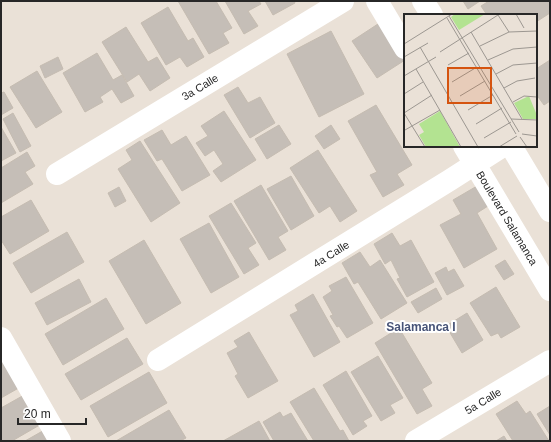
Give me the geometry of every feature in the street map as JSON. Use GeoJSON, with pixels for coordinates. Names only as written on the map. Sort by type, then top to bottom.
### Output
{"type":"FeatureCollection","features":[{"type":"Feature","properties":{"kind":"street","name":"3a Calle"},"geometry":{"type":"LineString","coordinates":[[57,174],[343,1]]}},
{"type":"Feature","properties":{"kind":"street"},"geometry":{"type":"LineString","coordinates":[[377,1],[404,46]]}},
{"type":"Feature","properties":{"kind":"street"},"geometry":{"type":"LineString","coordinates":[[423,1],[431,14]]}},
{"type":"Feature","properties":{"kind":"street","name":"Boulevard Salamanca"},"geometry":{"type":"LineString","coordinates":[[465,147],[550,290]]}},
{"type":"Feature","properties":{"kind":"street","name":"4a Calle"},"geometry":{"type":"LineString","coordinates":[[158,360],[501,147]]}},
{"type":"Feature","properties":{"kind":"street"},"geometry":{"type":"LineString","coordinates":[[512,147],[550,210]]}},
{"type":"Feature","properties":{"kind":"street"},"geometry":{"type":"LineString","coordinates":[[1,338],[60,441]]}},
{"type":"Feature","properties":{"kind":"street","name":"5a Calle"},"geometry":{"type":"LineString","coordinates":[[416,441],[550,361]]}},
{"type":"Feature","properties":{"kind":"building"},"geometry":{"type":"Polygon","coordinates":[[[178,1],[216,1],[232,28],[223,33],[229,43],[209,54],[178,1]]]}},
{"type":"Feature","properties":{"kind":"building"},"geometry":{"type":"Polygon","coordinates":[[[225,1],[259,1],[261,4],[248,11],[258,26],[244,34],[225,1]]]}},
{"type":"Feature","properties":{"kind":"building"},"geometry":{"type":"Polygon","coordinates":[[[265,1],[294,1],[295,3],[273,15],[265,1]]]}},
{"type":"Feature","properties":{"kind":"building"},"geometry":{"type":"Polygon","coordinates":[[[463,1],[480,1],[468,9],[463,1]]]}},
{"type":"Feature","properties":{"kind":"building"},"geometry":{"type":"Polygon","coordinates":[[[489,1],[550,1],[550,13],[537,21],[537,14],[486,14],[481,6],[489,1]]]}},
{"type":"Feature","properties":{"kind":"building"},"geometry":{"type":"Polygon","coordinates":[[[168,7],[188,41],[193,38],[204,57],[187,67],[180,57],[166,65],[141,23],[168,7]]]}},
{"type":"Feature","properties":{"kind":"building"},"geometry":{"type":"Polygon","coordinates":[[[381,22],[404,61],[377,78],[352,41],[381,22]]]}},
{"type":"Feature","properties":{"kind":"building"},"geometry":{"type":"Polygon","coordinates":[[[126,27],[148,62],[157,57],[170,78],[150,91],[139,74],[127,82],[102,42],[126,27]]]}},
{"type":"Feature","properties":{"kind":"building"},"geometry":{"type":"Polygon","coordinates":[[[331,31],[364,94],[319,117],[287,54],[331,31]]]}},
{"type":"Feature","properties":{"kind":"building"},"geometry":{"type":"Polygon","coordinates":[[[97,53],[113,80],[122,75],[134,96],[121,103],[112,89],[100,97],[103,102],[85,112],[63,73],[97,53]]]}},
{"type":"Feature","properties":{"kind":"building"},"geometry":{"type":"Polygon","coordinates":[[[58,57],[63,69],[45,78],[40,66],[58,57]]]}},
{"type":"Feature","properties":{"kind":"building"},"geometry":{"type":"Polygon","coordinates":[[[550,60],[550,101],[544,105],[537,95],[537,68],[550,60]]]}},
{"type":"Feature","properties":{"kind":"building"},"geometry":{"type":"Polygon","coordinates":[[[37,71],[62,112],[36,128],[10,87],[37,71]]]}},
{"type":"Feature","properties":{"kind":"building"},"geometry":{"type":"Polygon","coordinates":[[[238,87],[248,103],[260,97],[275,123],[250,138],[224,95],[238,87]]]}},
{"type":"Feature","properties":{"kind":"building"},"geometry":{"type":"Polygon","coordinates":[[[4,92],[13,108],[1,115],[1,93],[4,92]]]}},
{"type":"Feature","properties":{"kind":"building"},"geometry":{"type":"Polygon","coordinates":[[[376,105],[412,165],[397,174],[404,185],[383,197],[370,175],[377,172],[348,121],[376,105]]]}},
{"type":"Feature","properties":{"kind":"building"},"geometry":{"type":"Polygon","coordinates":[[[224,111],[256,160],[221,182],[213,171],[223,164],[214,150],[205,156],[196,143],[208,136],[201,126],[224,111]]]}},
{"type":"Feature","properties":{"kind":"building"},"geometry":{"type":"Polygon","coordinates":[[[13,113],[31,146],[20,152],[3,119],[13,113]]]}},
{"type":"Feature","properties":{"kind":"building"},"geometry":{"type":"Polygon","coordinates":[[[279,125],[291,144],[267,159],[255,139],[279,125]]]}},
{"type":"Feature","properties":{"kind":"building"},"geometry":{"type":"Polygon","coordinates":[[[331,125],[340,139],[324,149],[315,136],[331,125]]]}},
{"type":"Feature","properties":{"kind":"building"},"geometry":{"type":"Polygon","coordinates":[[[1,127],[16,153],[1,161],[1,127]]]}},
{"type":"Feature","properties":{"kind":"building"},"geometry":{"type":"Polygon","coordinates":[[[162,130],[171,145],[186,136],[210,175],[182,191],[162,159],[157,161],[144,140],[162,130]]]}},
{"type":"Feature","properties":{"kind":"building"},"geometry":{"type":"Polygon","coordinates":[[[140,141],[180,203],[151,222],[118,169],[132,160],[126,150],[140,141]]]}},
{"type":"Feature","properties":{"kind":"building"},"geometry":{"type":"Polygon","coordinates":[[[318,150],[357,211],[340,222],[330,206],[319,213],[290,168],[318,150]]]}},
{"type":"Feature","properties":{"kind":"building"},"geometry":{"type":"Polygon","coordinates":[[[27,152],[35,166],[25,172],[33,184],[1,203],[1,168],[27,152]]]}},
{"type":"Feature","properties":{"kind":"building"},"geometry":{"type":"Polygon","coordinates":[[[291,176],[314,216],[291,230],[267,189],[291,176]]]}},
{"type":"Feature","properties":{"kind":"building"},"geometry":{"type":"Polygon","coordinates":[[[261,185],[288,231],[278,237],[286,250],[269,260],[234,201],[261,185]]]}},
{"type":"Feature","properties":{"kind":"building"},"geometry":{"type":"Polygon","coordinates":[[[477,186],[488,206],[477,213],[497,249],[464,268],[440,225],[461,214],[453,200],[477,186]]]}},
{"type":"Feature","properties":{"kind":"building"},"geometry":{"type":"Polygon","coordinates":[[[119,187],[126,201],[115,207],[108,193],[119,187]]]}},
{"type":"Feature","properties":{"kind":"building"},"geometry":{"type":"Polygon","coordinates":[[[31,200],[49,231],[10,254],[1,240],[1,217],[31,200]]]}},
{"type":"Feature","properties":{"kind":"building"},"geometry":{"type":"Polygon","coordinates":[[[231,203],[256,243],[248,248],[259,265],[244,274],[209,216],[231,203]]]}},
{"type":"Feature","properties":{"kind":"building"},"geometry":{"type":"Polygon","coordinates":[[[209,223],[239,277],[211,293],[180,239],[209,223]]]}},
{"type":"Feature","properties":{"kind":"building"},"geometry":{"type":"Polygon","coordinates":[[[67,232],[84,262],[31,293],[13,263],[67,232]]]}},
{"type":"Feature","properties":{"kind":"building"},"geometry":{"type":"Polygon","coordinates":[[[392,233],[400,246],[411,240],[434,282],[407,297],[397,279],[400,278],[391,260],[385,264],[374,244],[392,233]]]}},
{"type":"Feature","properties":{"kind":"building"},"geometry":{"type":"Polygon","coordinates":[[[144,240],[181,303],[146,324],[109,261],[144,240]]]}},
{"type":"Feature","properties":{"kind":"building"},"geometry":{"type":"Polygon","coordinates":[[[360,252],[370,267],[380,260],[407,303],[381,319],[358,282],[354,284],[342,263],[360,252]]]}},
{"type":"Feature","properties":{"kind":"building"},"geometry":{"type":"Polygon","coordinates":[[[505,260],[514,274],[504,280],[495,266],[505,260]]]}},
{"type":"Feature","properties":{"kind":"building"},"geometry":{"type":"Polygon","coordinates":[[[446,267],[448,272],[454,269],[464,286],[447,295],[435,273],[446,267]]]}},
{"type":"Feature","properties":{"kind":"building"},"geometry":{"type":"Polygon","coordinates":[[[346,277],[373,323],[347,338],[330,316],[333,315],[323,297],[332,291],[329,286],[346,277]]]}},
{"type":"Feature","properties":{"kind":"building"},"geometry":{"type":"Polygon","coordinates":[[[79,279],[91,302],[47,325],[35,303],[79,279]]]}},
{"type":"Feature","properties":{"kind":"building"},"geometry":{"type":"Polygon","coordinates":[[[496,287],[520,327],[501,338],[498,333],[491,336],[470,303],[496,287]]]}},
{"type":"Feature","properties":{"kind":"building"},"geometry":{"type":"Polygon","coordinates":[[[436,288],[442,299],[418,313],[411,302],[436,288]]]}},
{"type":"Feature","properties":{"kind":"building"},"geometry":{"type":"Polygon","coordinates":[[[313,294],[340,342],[314,357],[290,315],[298,311],[295,305],[313,294]]]}},
{"type":"Feature","properties":{"kind":"building"},"geometry":{"type":"Polygon","coordinates":[[[106,298],[124,329],[63,365],[45,334],[106,298]]]}},
{"type":"Feature","properties":{"kind":"building"},"geometry":{"type":"Polygon","coordinates":[[[467,313],[483,340],[462,353],[446,326],[467,313]]]}},
{"type":"Feature","properties":{"kind":"building"},"geometry":{"type":"Polygon","coordinates":[[[399,328],[432,383],[422,389],[432,406],[417,414],[375,343],[399,328]]]}},
{"type":"Feature","properties":{"kind":"building"},"geometry":{"type":"Polygon","coordinates":[[[249,332],[278,381],[248,398],[235,376],[238,374],[227,353],[238,347],[234,341],[249,332]]]}},
{"type":"Feature","properties":{"kind":"building"},"geometry":{"type":"Polygon","coordinates":[[[127,338],[143,364],[81,400],[65,374],[127,338]]]}},
{"type":"Feature","properties":{"kind":"building"},"geometry":{"type":"Polygon","coordinates":[[[378,356],[403,398],[390,405],[395,413],[381,421],[351,372],[378,356]]]}},
{"type":"Feature","properties":{"kind":"building"},"geometry":{"type":"Polygon","coordinates":[[[1,359],[31,381],[1,398],[1,359]]]}},
{"type":"Feature","properties":{"kind":"building"},"geometry":{"type":"Polygon","coordinates":[[[346,371],[372,416],[363,421],[367,426],[353,435],[323,385],[346,371]]]}},
{"type":"Feature","properties":{"kind":"building"},"geometry":{"type":"Polygon","coordinates":[[[149,372],[167,403],[108,437],[90,406],[149,372]]]}},
{"type":"Feature","properties":{"kind":"building"},"geometry":{"type":"Polygon","coordinates":[[[314,388],[340,431],[343,430],[349,441],[314,441],[290,402],[314,388]]]}},
{"type":"Feature","properties":{"kind":"building"},"geometry":{"type":"Polygon","coordinates":[[[33,390],[50,419],[12,441],[1,441],[1,408],[33,390]]]}},
{"type":"Feature","properties":{"kind":"building"},"geometry":{"type":"Polygon","coordinates":[[[517,401],[526,414],[530,411],[549,441],[513,441],[496,414],[517,401]]]}},
{"type":"Feature","properties":{"kind":"building"},"geometry":{"type":"Polygon","coordinates":[[[550,406],[550,435],[537,414],[550,406]]]}},
{"type":"Feature","properties":{"kind":"building"},"geometry":{"type":"Polygon","coordinates":[[[169,410],[186,438],[180,441],[116,441],[169,410]]]}},
{"type":"Feature","properties":{"kind":"building"},"geometry":{"type":"Polygon","coordinates":[[[280,412],[283,417],[291,413],[308,441],[274,441],[263,422],[280,412]]]}},
{"type":"Feature","properties":{"kind":"building"},"geometry":{"type":"Polygon","coordinates":[[[259,421],[270,441],[223,441],[259,421]]]}},
{"type":"Feature","properties":{"kind":"building"},"geometry":{"type":"Polygon","coordinates":[[[55,424],[65,441],[25,441],[55,424]]]}},
{"type":"Feature","properties":{"kind":"building"},"geometry":{"type":"Polygon","coordinates":[[[504,436],[507,441],[496,441],[504,436]]]}},
{"type":"Feature","properties":{"kind":"district","name":"Salamanca I"},"geometry":{"type":"Point","coordinates":[421,327]}}]}
